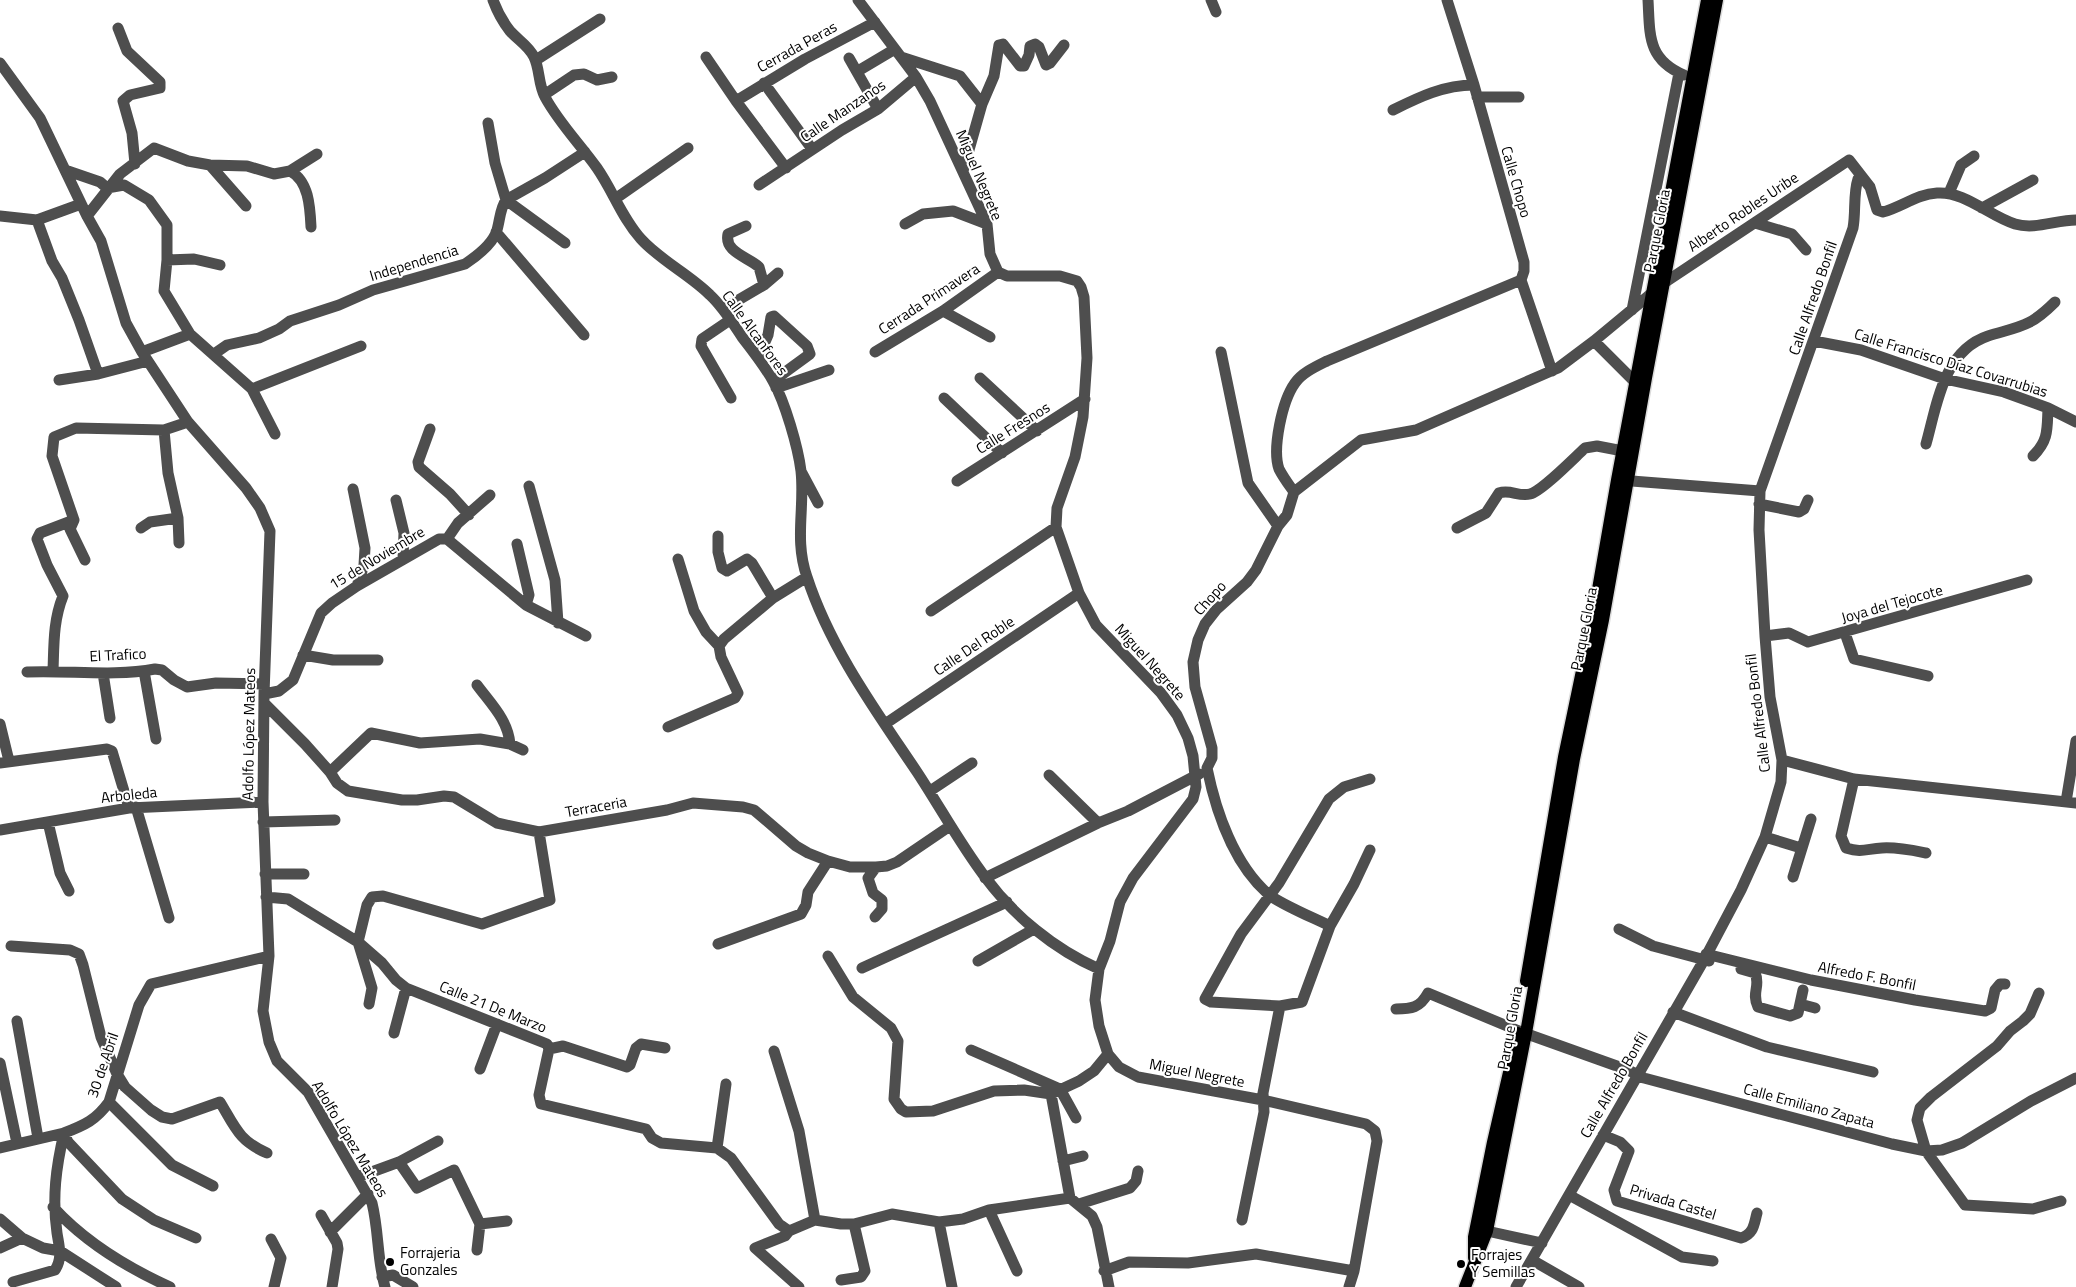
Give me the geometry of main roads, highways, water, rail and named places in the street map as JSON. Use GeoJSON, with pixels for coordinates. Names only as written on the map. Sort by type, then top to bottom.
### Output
{"type":"FeatureCollection","features":[{"type":"Feature","properties":{"kind":"main road","name":"Parque Gloria"},"geometry":{"type":"LineString","coordinates":[[1474,1262],[1474,1237],[1499,1143],[1522,1032],[1594,618],[1622,481],[1697,80],[1707,0]]}},
{"type":"Feature","properties":{"kind":"main road","name":"Parque Gloria"},"geometry":{"type":"LineString","coordinates":[[1697,80],[1717,0]]}},
{"type":"Feature","properties":{"kind":"main road","name":"Parque Gloria"},"geometry":{"type":"LineString","coordinates":[[1622,481],[1623,451],[1636,382],[1659,287]]}},
{"type":"Feature","properties":{"kind":"main road","name":"Parque Gloria"},"geometry":{"type":"LineString","coordinates":[[1465,1287],[1487,1231],[1499,1143]]}},
{"type":"Feature","properties":{"kind":"place","name":"Forrajeria Gonzales"},"geometry":{"type":"Point","coordinates":[390,1262]}},
{"type":"Feature","properties":{"kind":"place","name":"Forrajes Y Semillas"},"geometry":{"type":"Point","coordinates":[1461,1264]}}]}
